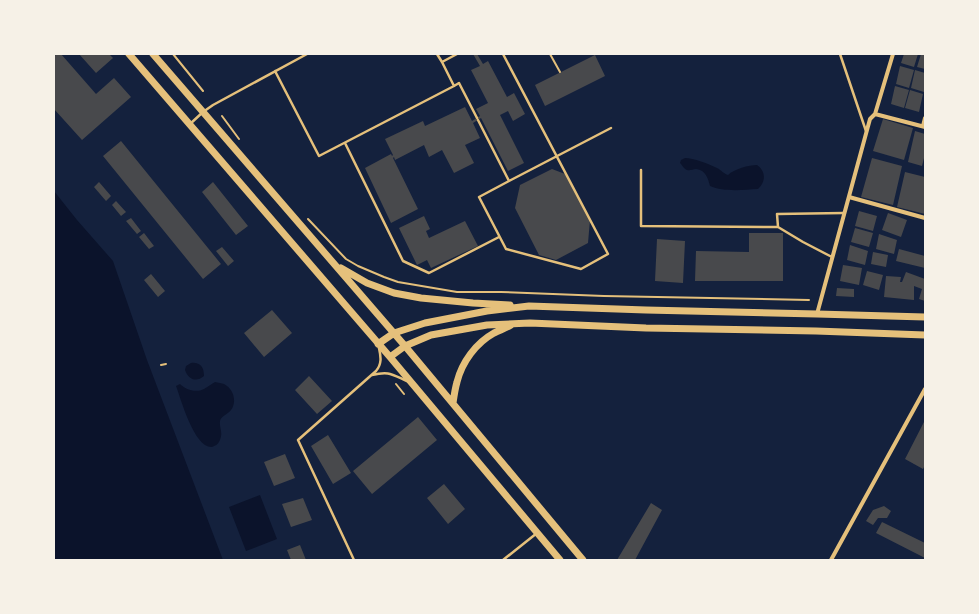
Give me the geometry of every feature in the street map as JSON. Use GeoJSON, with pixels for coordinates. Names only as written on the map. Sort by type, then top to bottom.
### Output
{"type":"FeatureCollection","features":[{"type":"Feature","properties":{"kind":"main road"},"geometry":{"type":"LineString","coordinates":[[129,54],[390,357],[560,560]]}},
{"type":"Feature","properties":{"kind":"main road"},"geometry":{"type":"LineString","coordinates":[[153,54],[394,333],[583,560]]}},
{"type":"Feature","properties":{"kind":"main road"},"geometry":{"type":"LineString","coordinates":[[336,265],[367,283],[394,293],[421,298],[473,303],[646,310],[925,317]]}},
{"type":"Feature","properties":{"kind":"main road"},"geometry":{"type":"LineString","coordinates":[[378,344],[394,333],[425,323],[487,311],[529,306]]}},
{"type":"Feature","properties":{"kind":"main road"},"geometry":{"type":"LineString","coordinates":[[390,357],[405,346],[431,335],[487,325],[530,323],[646,328],[816,331],[925,335]]}},
{"type":"Feature","properties":{"kind":"main road"},"geometry":{"type":"LineString","coordinates":[[453,403],[457,382],[461,371],[471,354],[481,343],[493,334],[514,324]]}},
{"type":"Feature","properties":{"kind":"street"},"geometry":{"type":"LineString","coordinates":[[817,314],[870,119],[875,114],[893,54]]}},
{"type":"Feature","properties":{"kind":"street"},"geometry":{"type":"LineString","coordinates":[[875,114],[924,126],[925,118]]}},
{"type":"Feature","properties":{"kind":"street"},"geometry":{"type":"LineString","coordinates":[[849,197],[925,218]]}},
{"type":"Feature","properties":{"kind":"street"},"geometry":{"type":"LineString","coordinates":[[830,560],[925,389]]}},
{"type":"Feature","properties":{"kind":"lane"},"geometry":{"type":"LineString","coordinates":[[190,125],[213,104],[307,54]]}},
{"type":"Feature","properties":{"kind":"lane"},"geometry":{"type":"LineString","coordinates":[[437,54],[454,86]]}},
{"type":"Feature","properties":{"kind":"lane"},"geometry":{"type":"LineString","coordinates":[[442,62],[458,54]]}},
{"type":"Feature","properties":{"kind":"lane"},"geometry":{"type":"LineString","coordinates":[[503,54],[557,156],[608,254],[581,269],[506,249],[479,197],[509,181],[557,156],[611,128]]}},
{"type":"Feature","properties":{"kind":"lane"},"geometry":{"type":"LineString","coordinates":[[840,54],[867,131]]}},
{"type":"Feature","properties":{"kind":"lane"},"geometry":{"type":"LineString","coordinates":[[275,71],[319,156],[459,83],[509,181]]}},
{"type":"Feature","properties":{"kind":"lane"},"geometry":{"type":"LineString","coordinates":[[344,143],[403,262],[429,273],[499,237]]}},
{"type":"Feature","properties":{"kind":"lane"},"geometry":{"type":"LineString","coordinates":[[641,170],[641,226],[778,227],[832,257]]}},
{"type":"Feature","properties":{"kind":"lane"},"geometry":{"type":"LineString","coordinates":[[778,227],[777,214],[845,212]]}},
{"type":"Feature","properties":{"kind":"lane"},"geometry":{"type":"LineString","coordinates":[[354,560],[298,440],[379,367],[381,356],[378,344]]}},
{"type":"Feature","properties":{"kind":"lane"},"geometry":{"type":"LineString","coordinates":[[371,375],[383,372],[393,374],[412,383]]}},
{"type":"Feature","properties":{"kind":"lane"},"geometry":{"type":"LineString","coordinates":[[503,560],[537,533]]}},
{"type":"Feature","properties":{"kind":"path"},"geometry":{"type":"LineString","coordinates":[[173,54],[203,91]]}},
{"type":"Feature","properties":{"kind":"path"},"geometry":{"type":"LineString","coordinates":[[550,54],[560,72]]}},
{"type":"Feature","properties":{"kind":"path"},"geometry":{"type":"LineString","coordinates":[[222,116],[243,144]]}},
{"type":"Feature","properties":{"kind":"path"},"geometry":{"type":"LineString","coordinates":[[306,217],[346,259],[358,266],[398,282],[457,292],[809,300]]}},
{"type":"Feature","properties":{"kind":"path"},"geometry":{"type":"LineString","coordinates":[[161,366],[166,364]]}},
{"type":"Feature","properties":{"kind":"water"},"geometry":{"type":"Polygon","coordinates":[[[685,158],[697,160],[710,165],[728,175],[742,168],[757,165],[762,170],[764,180],[758,189],[733,190],[715,188],[710,186],[706,175],[702,171],[696,169],[688,170],[684,168],[680,163],[681,160],[685,158]]]}},
{"type":"Feature","properties":{"kind":"water"},"geometry":{"type":"Polygon","coordinates":[[[54,191],[113,261],[147,360],[223,560],[54,560],[54,191]]]}},
{"type":"Feature","properties":{"kind":"water"},"geometry":{"type":"Polygon","coordinates":[[[191,363],[197,363],[201,366],[204,376],[195,380],[188,376],[185,370],[186,366],[191,363]]]}},
{"type":"Feature","properties":{"kind":"water"},"geometry":{"type":"Polygon","coordinates":[[[215,382],[223,384],[230,389],[234,396],[234,403],[231,410],[220,421],[221,436],[219,442],[212,447],[205,445],[199,440],[194,432],[176,386],[180,384],[185,388],[198,391],[215,382]]]}},
{"type":"Feature","properties":{"kind":"water"},"geometry":{"type":"Polygon","coordinates":[[[260,495],[277,539],[246,551],[229,507],[260,495]]]}},
{"type":"Feature","properties":{"kind":"building"},"geometry":{"type":"Polygon","coordinates":[[[61,54],[96,94],[114,78],[131,97],[82,140],[54,109],[54,56],[61,54]]]}},
{"type":"Feature","properties":{"kind":"building"},"geometry":{"type":"Polygon","coordinates":[[[79,54],[109,54],[113,58],[96,73],[79,54]]]}},
{"type":"Feature","properties":{"kind":"building"},"geometry":{"type":"Polygon","coordinates":[[[473,54],[477,54],[483,64],[488,61],[507,97],[514,93],[525,114],[513,121],[508,111],[500,115],[524,163],[508,171],[481,118],[473,123],[480,138],[465,145],[474,163],[454,173],[442,150],[429,157],[424,145],[395,160],[394,157],[393,158],[418,209],[391,223],[365,168],[391,154],[392,156],[393,155],[385,139],[423,121],[425,126],[465,107],[472,121],[480,116],[476,109],[488,103],[471,70],[480,66],[473,54]]]}},
{"type":"Feature","properties":{"kind":"building"},"geometry":{"type":"Polygon","coordinates":[[[904,54],[918,54],[914,67],[901,63],[904,54]]]}},
{"type":"Feature","properties":{"kind":"building"},"geometry":{"type":"Polygon","coordinates":[[[921,54],[925,54],[925,69],[917,67],[921,54]]]}},
{"type":"Feature","properties":{"kind":"building"},"geometry":{"type":"Polygon","coordinates":[[[595,55],[605,76],[545,106],[535,85],[595,55]]]}},
{"type":"Feature","properties":{"kind":"building"},"geometry":{"type":"Polygon","coordinates":[[[900,66],[914,70],[909,88],[896,84],[900,66]]]}},
{"type":"Feature","properties":{"kind":"building"},"geometry":{"type":"Polygon","coordinates":[[[915,70],[925,73],[924,92],[911,88],[915,70]]]}},
{"type":"Feature","properties":{"kind":"building"},"geometry":{"type":"Polygon","coordinates":[[[895,86],[909,90],[904,108],[891,104],[895,86]]]}},
{"type":"Feature","properties":{"kind":"building"},"geometry":{"type":"Polygon","coordinates":[[[910,90],[923,94],[919,112],[905,108],[910,90]]]}},
{"type":"Feature","properties":{"kind":"building"},"geometry":{"type":"Polygon","coordinates":[[[883,119],[913,128],[904,160],[873,151],[883,119]]]}},
{"type":"Feature","properties":{"kind":"building"},"geometry":{"type":"Polygon","coordinates":[[[915,131],[925,134],[925,154],[922,166],[908,162],[915,131]]]}},
{"type":"Feature","properties":{"kind":"building"},"geometry":{"type":"Polygon","coordinates":[[[121,141],[221,264],[203,279],[103,156],[121,141]]]}},
{"type":"Feature","properties":{"kind":"building"},"geometry":{"type":"Polygon","coordinates":[[[872,158],[902,166],[893,205],[861,197],[872,158]]]}},
{"type":"Feature","properties":{"kind":"building"},"geometry":{"type":"Polygon","coordinates":[[[552,169],[565,174],[590,220],[588,243],[556,260],[539,255],[515,208],[520,185],[552,169]]]}},
{"type":"Feature","properties":{"kind":"building"},"geometry":{"type":"Polygon","coordinates":[[[905,172],[925,177],[925,214],[897,207],[905,172]]]}},
{"type":"Feature","properties":{"kind":"building"},"geometry":{"type":"Polygon","coordinates":[[[99,182],[111,196],[106,201],[94,187],[99,182]]]}},
{"type":"Feature","properties":{"kind":"building"},"geometry":{"type":"Polygon","coordinates":[[[213,182],[248,226],[236,235],[202,192],[213,182]]]}},
{"type":"Feature","properties":{"kind":"building"},"geometry":{"type":"Polygon","coordinates":[[[116,201],[126,212],[121,216],[112,205],[116,201]]]}},
{"type":"Feature","properties":{"kind":"building"},"geometry":{"type":"Polygon","coordinates":[[[859,211],[877,216],[873,231],[855,226],[859,211]]]}},
{"type":"Feature","properties":{"kind":"building"},"geometry":{"type":"Polygon","coordinates":[[[888,213],[907,220],[901,237],[882,230],[888,213]]]}},
{"type":"Feature","properties":{"kind":"building"},"geometry":{"type":"Polygon","coordinates":[[[424,216],[430,229],[426,231],[429,238],[465,221],[478,246],[431,268],[427,260],[417,265],[399,228],[424,216]]]}},
{"type":"Feature","properties":{"kind":"building"},"geometry":{"type":"Polygon","coordinates":[[[131,218],[141,231],[137,234],[126,221],[131,218]]]}},
{"type":"Feature","properties":{"kind":"building"},"geometry":{"type":"Polygon","coordinates":[[[855,228],[873,233],[869,247],[851,242],[855,228]]]}},
{"type":"Feature","properties":{"kind":"building"},"geometry":{"type":"Polygon","coordinates":[[[144,233],[154,246],[149,249],[139,237],[144,233]]]}},
{"type":"Feature","properties":{"kind":"building"},"geometry":{"type":"Polygon","coordinates":[[[749,233],[783,233],[783,281],[695,281],[696,251],[749,252],[749,233]]]}},
{"type":"Feature","properties":{"kind":"building"},"geometry":{"type":"Polygon","coordinates":[[[879,234],[897,240],[894,254],[876,249],[879,234]]]}},
{"type":"Feature","properties":{"kind":"building"},"geometry":{"type":"Polygon","coordinates":[[[657,239],[685,241],[683,283],[655,281],[657,239]]]}},
{"type":"Feature","properties":{"kind":"building"},"geometry":{"type":"Polygon","coordinates":[[[850,245],[868,251],[865,265],[847,260],[850,245]]]}},
{"type":"Feature","properties":{"kind":"building"},"geometry":{"type":"Polygon","coordinates":[[[222,247],[234,261],[228,266],[216,251],[222,247]]]}},
{"type":"Feature","properties":{"kind":"building"},"geometry":{"type":"Polygon","coordinates":[[[899,249],[925,256],[925,268],[896,261],[899,249]]]}},
{"type":"Feature","properties":{"kind":"building"},"geometry":{"type":"Polygon","coordinates":[[[873,252],[888,255],[886,267],[871,264],[873,252]]]}},
{"type":"Feature","properties":{"kind":"building"},"geometry":{"type":"Polygon","coordinates":[[[843,265],[862,268],[859,285],[840,281],[843,265]]]}},
{"type":"Feature","properties":{"kind":"building"},"geometry":{"type":"Polygon","coordinates":[[[867,271],[883,275],[879,290],[863,285],[867,271]]]}},
{"type":"Feature","properties":{"kind":"building"},"geometry":{"type":"Polygon","coordinates":[[[906,272],[925,279],[925,301],[919,299],[922,289],[914,286],[914,300],[884,297],[886,276],[901,277],[900,282],[902,282],[906,272]]]}},
{"type":"Feature","properties":{"kind":"building"},"geometry":{"type":"Polygon","coordinates":[[[151,274],[165,291],[158,297],[144,280],[151,274]]]}},
{"type":"Feature","properties":{"kind":"building"},"geometry":{"type":"Polygon","coordinates":[[[837,288],[854,289],[854,297],[836,296],[837,288]]]}},
{"type":"Feature","properties":{"kind":"building"},"geometry":{"type":"Polygon","coordinates":[[[272,310],[292,333],[264,357],[244,333],[272,310]]]}},
{"type":"Feature","properties":{"kind":"building"},"geometry":{"type":"Polygon","coordinates":[[[309,376],[332,401],[317,414],[295,390],[309,376]]]}},
{"type":"Feature","properties":{"kind":"building"},"geometry":{"type":"Polygon","coordinates":[[[418,417],[437,440],[372,494],[353,471],[418,417]]]}},
{"type":"Feature","properties":{"kind":"building"},"geometry":{"type":"Polygon","coordinates":[[[925,420],[925,465],[923,469],[905,459],[925,420]]]}},
{"type":"Feature","properties":{"kind":"building"},"geometry":{"type":"Polygon","coordinates":[[[328,435],[351,473],[333,484],[311,446],[328,435]]]}},
{"type":"Feature","properties":{"kind":"building"},"geometry":{"type":"Polygon","coordinates":[[[285,454],[295,478],[274,486],[264,462],[285,454]]]}},
{"type":"Feature","properties":{"kind":"building"},"geometry":{"type":"Polygon","coordinates":[[[444,484],[465,509],[448,524],[427,498],[444,484]]]}},
{"type":"Feature","properties":{"kind":"building"},"geometry":{"type":"Polygon","coordinates":[[[303,498],[312,520],[291,527],[282,504],[303,498]]]}},
{"type":"Feature","properties":{"kind":"building"},"geometry":{"type":"Polygon","coordinates":[[[651,503],[662,510],[635,560],[617,560],[651,503]]]}},
{"type":"Feature","properties":{"kind":"building"},"geometry":{"type":"Polygon","coordinates":[[[884,506],[891,511],[887,518],[878,518],[873,525],[866,521],[873,510],[884,506]]]}},
{"type":"Feature","properties":{"kind":"building"},"geometry":{"type":"Polygon","coordinates":[[[882,522],[925,543],[925,558],[876,533],[882,522]]]}},
{"type":"Feature","properties":{"kind":"building"},"geometry":{"type":"Polygon","coordinates":[[[300,545],[306,560],[291,560],[287,550],[300,545]]]}}]}
